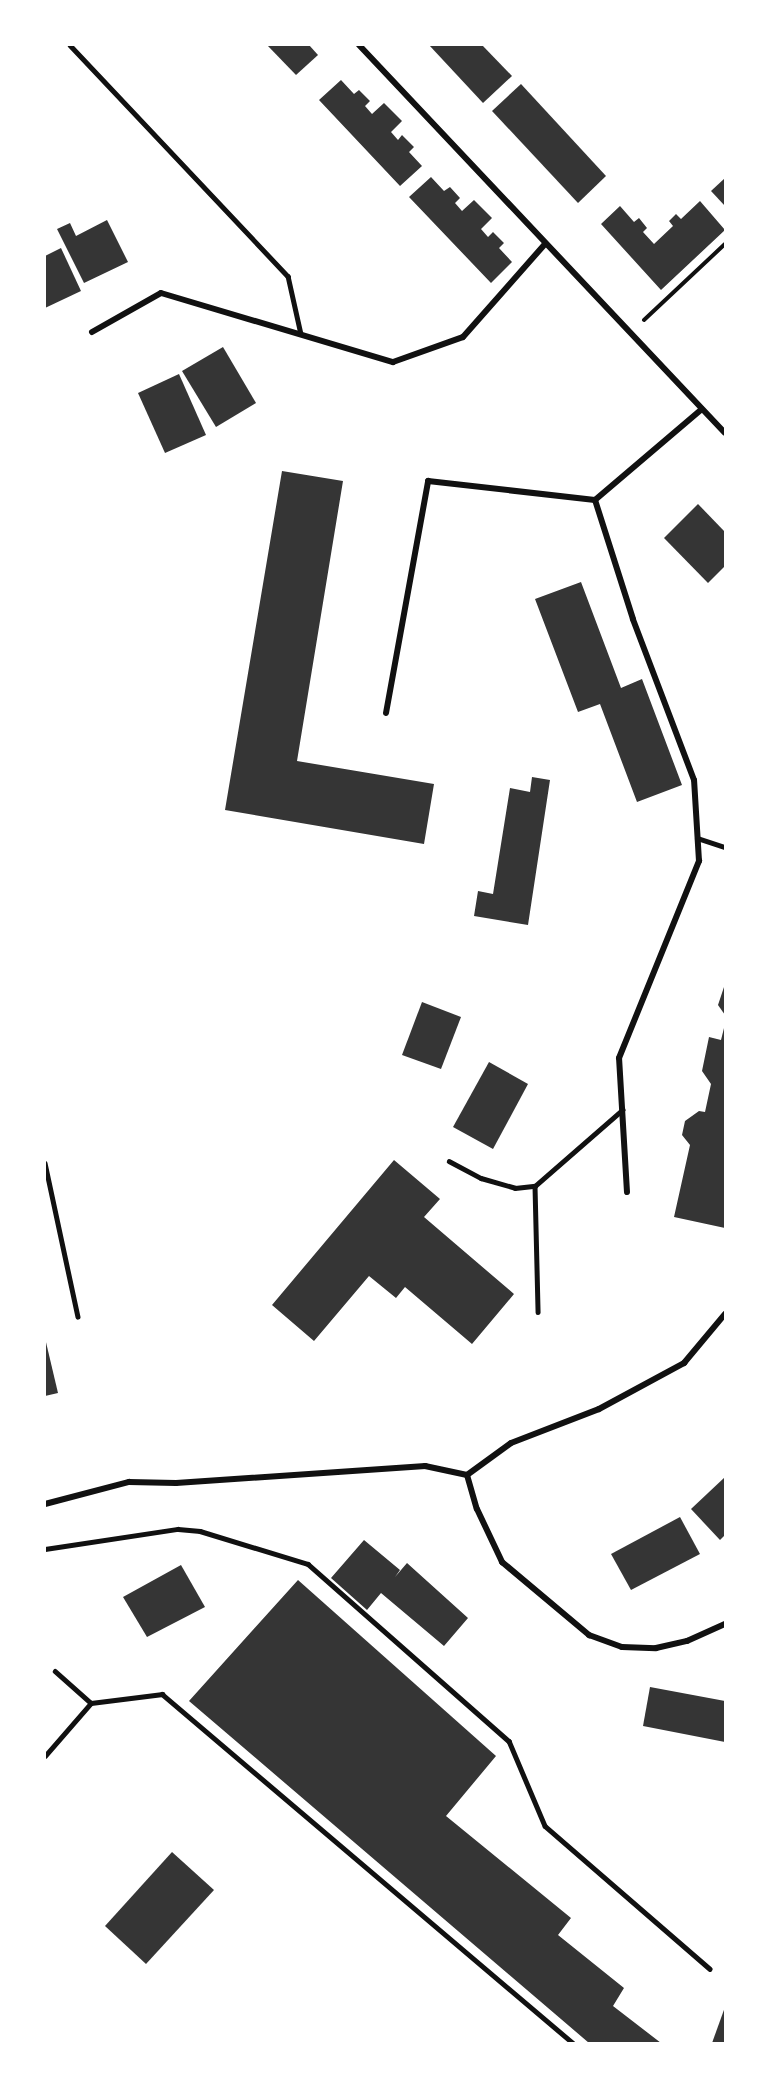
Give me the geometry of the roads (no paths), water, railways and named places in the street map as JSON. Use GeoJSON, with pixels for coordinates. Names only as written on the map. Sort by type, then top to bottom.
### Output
{"type":"FeatureCollection","features":[{"type":"Feature","properties":{"kind":"street"},"geometry":{"type":"LineString","coordinates":[[358,45],[725,433]]}},
{"type":"Feature","properties":{"kind":"street"},"geometry":{"type":"LineString","coordinates":[[92,332],[161,293],[393,362],[463,337],[545,244]]}},
{"type":"Feature","properties":{"kind":"street"},"geometry":{"type":"LineString","coordinates":[[387,713],[428,481],[595,500],[702,409]]}},
{"type":"Feature","properties":{"kind":"street"},"geometry":{"type":"LineString","coordinates":[[595,500],[633,619],[694,780],[699,861],[619,1058],[627,1192]]}},
{"type":"Feature","properties":{"kind":"street"},"geometry":{"type":"LineString","coordinates":[[45,1504],[129,1482],[176,1483],[425,1466],[467,1475],[511,1443],[598,1409],[684,1363],[725,1314]]}},
{"type":"Feature","properties":{"kind":"street"},"geometry":{"type":"LineString","coordinates":[[467,1475],[477,1509],[502,1562],[589,1635],[622,1647],[656,1648],[687,1641],[725,1624]]}},
{"type":"Feature","properties":{"kind":"lane"},"geometry":{"type":"LineString","coordinates":[[70,45],[288,276],[301,334]]}},
{"type":"Feature","properties":{"kind":"lane"},"geometry":{"type":"LineString","coordinates":[[697,838],[725,847]]}},
{"type":"Feature","properties":{"kind":"lane"},"geometry":{"type":"LineString","coordinates":[[448,1161],[504,1185],[535,1186],[622,1110]]}},
{"type":"Feature","properties":{"kind":"lane"},"geometry":{"type":"LineString","coordinates":[[45,1163],[78,1317]]}},
{"type":"Feature","properties":{"kind":"lane"},"geometry":{"type":"LineString","coordinates":[[535,1186],[538,1312]]}},
{"type":"Feature","properties":{"kind":"lane"},"geometry":{"type":"LineString","coordinates":[[45,1549],[178,1529],[200,1531],[308,1564],[509,1741],[545,1826],[710,1969]]}},
{"type":"Feature","properties":{"kind":"lane"},"geometry":{"type":"LineString","coordinates":[[55,1671],[91,1703]]}},
{"type":"Feature","properties":{"kind":"lane"},"geometry":{"type":"LineString","coordinates":[[45,1756],[91,1703],[162,1695],[573,2043]]}}]}
